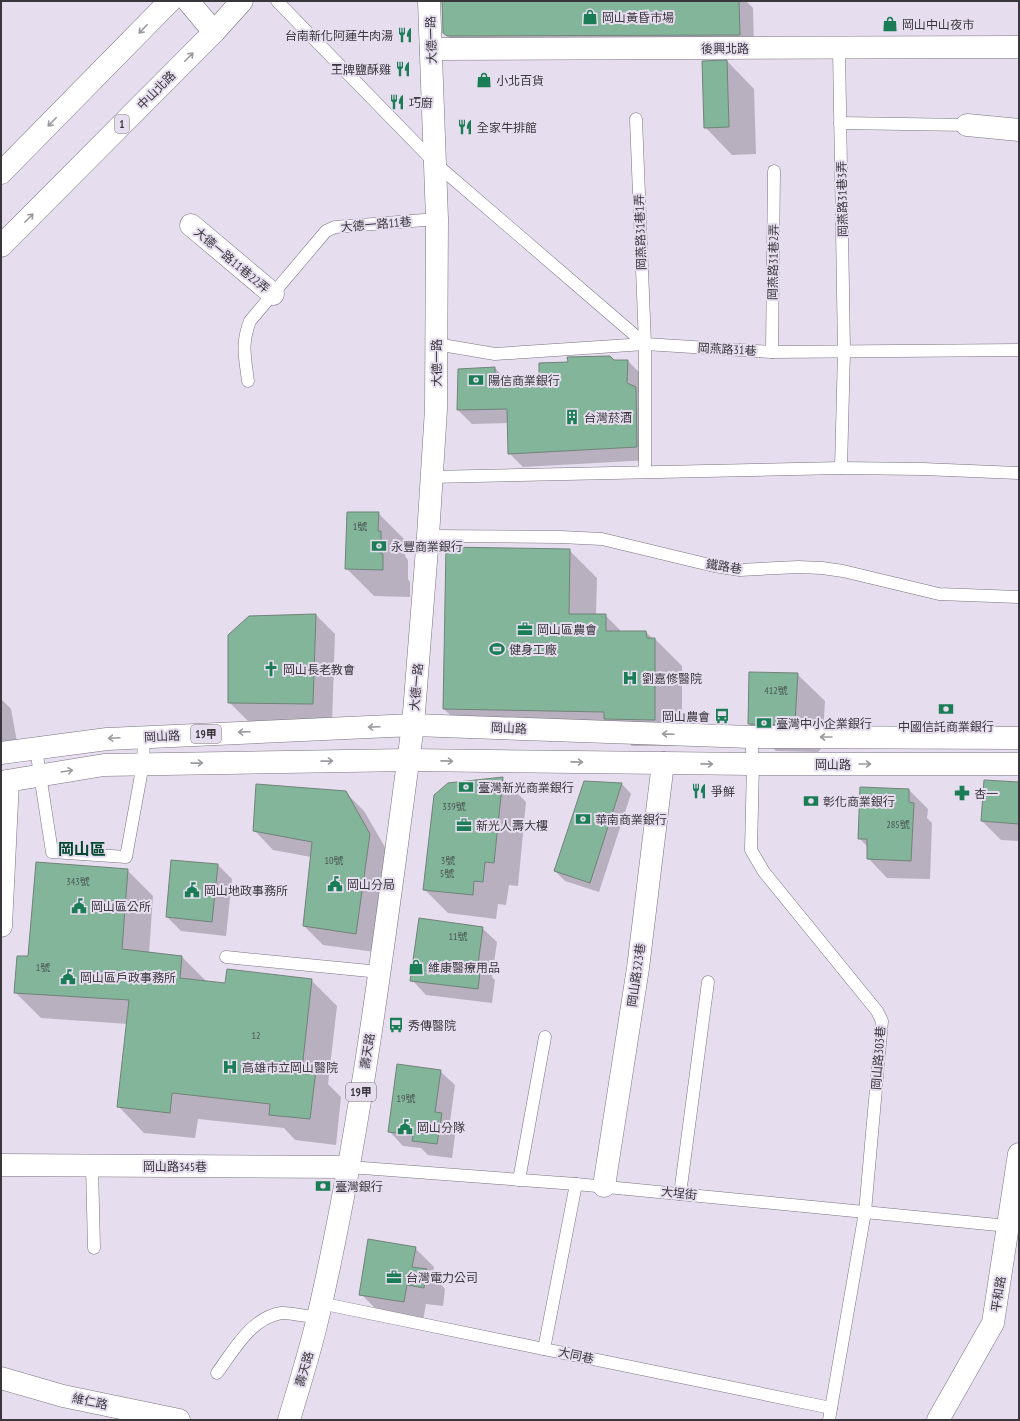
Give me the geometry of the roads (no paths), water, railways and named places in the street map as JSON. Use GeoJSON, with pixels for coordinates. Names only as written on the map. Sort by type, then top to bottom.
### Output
{"type":"FeatureCollection","features":[{"type":"Feature","properties":{"kind":"street"},"geometry":{"type":"LineString","coordinates":[[1,173],[170,1]]}},
{"type":"Feature","properties":{"kind":"street"},"geometry":{"type":"LineString","coordinates":[[188,1],[214,32]]}},
{"type":"Feature","properties":{"kind":"street","name":"中山北路"},"geometry":{"type":"LineString","coordinates":[[1,246],[214,32],[242,1]]}},
{"type":"Feature","properties":{"kind":"street","name":"大德一路"},"geometry":{"type":"LineString","coordinates":[[413,725],[428,536],[436,409],[437,219],[429,1]]}},
{"type":"Feature","properties":{"kind":"street","name":"後興北路"},"geometry":{"type":"LineString","coordinates":[[431,49],[1019,47]]}},
{"type":"Feature","properties":{"kind":"street"},"geometry":{"type":"LineString","coordinates":[[967,126],[1019,130]]}},
{"type":"Feature","properties":{"kind":"street","name":"大德一路11巷22弄"},"geometry":{"type":"LineString","coordinates":[[192,225],[273,294]]}},
{"type":"Feature","properties":{"kind":"street","name":"岡山路"},"geometry":{"type":"LineString","coordinates":[[1,754],[107,738],[413,725],[751,736],[1019,738]]}},
{"type":"Feature","properties":{"kind":"street","name":"壽天路"},"geometry":{"type":"LineString","coordinates":[[289,1420],[319,1311],[349,1167],[380,972],[413,725]]}},
{"type":"Feature","properties":{"kind":"street","name":"岡山路"},"geometry":{"type":"LineString","coordinates":[[4,781],[104,765],[143,764],[408,760],[753,764],[1019,764]]}},
{"type":"Feature","properties":{"kind":"street","name":"岡山路323巷"},"geometry":{"type":"LineString","coordinates":[[604,1186],[638,968],[663,763]]}},
{"type":"Feature","properties":{"kind":"street"},"geometry":{"type":"LineString","coordinates":[[1,926],[4,781]]}},
{"type":"Feature","properties":{"kind":"street","name":"平和路"},"geometry":{"type":"LineString","coordinates":[[938,1420],[993,1323],[1019,1154]]}},
{"type":"Feature","properties":{"kind":"street","name":"岡山路345巷"},"geometry":{"type":"LineString","coordinates":[[1,1165],[349,1167]]}},
{"type":"Feature","properties":{"kind":"street","name":"維仁路"},"geometry":{"type":"LineString","coordinates":[[1,1378],[63,1396],[179,1420]]}},
{"type":"Feature","properties":{"kind":"lane"},"geometry":{"type":"LineString","coordinates":[[277,1],[436,164],[645,344]]}},
{"type":"Feature","properties":{"kind":"lane","name":"岡燕路31巷3弄"},"geometry":{"type":"LineString","coordinates":[[839,48],[844,351],[842,468]]}},
{"type":"Feature","properties":{"kind":"lane","name":"岡燕路31巷1弄"},"geometry":{"type":"LineString","coordinates":[[636,119],[645,344],[645,472]]}},
{"type":"Feature","properties":{"kind":"lane"},"geometry":{"type":"LineString","coordinates":[[840,123],[967,126]]}},
{"type":"Feature","properties":{"kind":"lane","name":"岡燕路31巷2弄"},"geometry":{"type":"LineString","coordinates":[[772,352],[774,171]]}},
{"type":"Feature","properties":{"kind":"lane","name":"大德一路11巷"},"geometry":{"type":"LineString","coordinates":[[248,381],[244,345],[245,334],[250,321],[326,231],[335,228],[437,219]]}},
{"type":"Feature","properties":{"kind":"lane","name":"岡燕路31巷"},"geometry":{"type":"LineString","coordinates":[[436,344],[495,354],[645,344],[772,352],[1019,350]]}},
{"type":"Feature","properties":{"kind":"lane"},"geometry":{"type":"LineString","coordinates":[[431,477],[842,468],[923,469],[1019,473]]}},
{"type":"Feature","properties":{"kind":"lane","name":"鐵路巷"},"geometry":{"type":"LineString","coordinates":[[428,536],[560,537],[602,539],[714,566],[740,570],[798,567],[822,568],[843,571],[940,594],[1019,597]]}},
{"type":"Feature","properties":{"kind":"lane"},"geometry":{"type":"LineString","coordinates":[[36,749],[52,852],[126,857],[143,764],[144,736]]}},
{"type":"Feature","properties":{"kind":"lane","name":"岡山路303巷"},"geometry":{"type":"LineString","coordinates":[[751,736],[753,764],[751,850],[764,872],[877,1011],[882,1021],[865,1212],[829,1420]]}},
{"type":"Feature","properties":{"kind":"lane"},"geometry":{"type":"LineString","coordinates":[[226,957],[380,972]]}},
{"type":"Feature","properties":{"kind":"lane"},"geometry":{"type":"LineString","coordinates":[[680,1194],[708,982]]}},
{"type":"Feature","properties":{"kind":"lane"},"geometry":{"type":"LineString","coordinates":[[519,1180],[545,1037]]}},
{"type":"Feature","properties":{"kind":"lane"},"geometry":{"type":"LineString","coordinates":[[92,1166],[94,1248]]}},
{"type":"Feature","properties":{"kind":"lane","name":"大埕街"},"geometry":{"type":"LineString","coordinates":[[349,1167],[604,1186],[1008,1226]]}},
{"type":"Feature","properties":{"kind":"lane"},"geometry":{"type":"LineString","coordinates":[[544,1349],[576,1184]]}},
{"type":"Feature","properties":{"kind":"lane","name":"大同巷"},"geometry":{"type":"LineString","coordinates":[[217,1373],[244,1336],[261,1320],[282,1313],[319,1311],[544,1349],[831,1408]]}},
{"type":"Feature","properties":{"kind":"place","name":"岡山黃昏市場"},"geometry":{"type":"Point","coordinates":[590,17]}},
{"type":"Feature","properties":{"kind":"place","name":"岡山中山夜市"},"geometry":{"type":"Point","coordinates":[890,24]}},
{"type":"Feature","properties":{"kind":"place","name":"台南新化阿蓮牛肉湯"},"geometry":{"type":"Point","coordinates":[405,35]}},
{"type":"Feature","properties":{"kind":"place","name":"王牌鹽酥雞"},"geometry":{"type":"Point","coordinates":[403,69]}},
{"type":"Feature","properties":{"kind":"place","name":"小北百貨"},"geometry":{"type":"Point","coordinates":[484,80]}},
{"type":"Feature","properties":{"kind":"place","name":"巧廚"},"geometry":{"type":"Point","coordinates":[397,102]}},
{"type":"Feature","properties":{"kind":"place","name":"全家牛排館"},"geometry":{"type":"Point","coordinates":[465,127]}},
{"type":"Feature","properties":{"kind":"place","name":"陽信商業銀行"},"geometry":{"type":"Point","coordinates":[476,380]}},
{"type":"Feature","properties":{"kind":"place","name":"台灣菸酒"},"geometry":{"type":"Point","coordinates":[572,417]}},
{"type":"Feature","properties":{"kind":"place","name":"永豐商業銀行"},"geometry":{"type":"Point","coordinates":[379,546]}},
{"type":"Feature","properties":{"kind":"place","name":"岡山區農會"},"geometry":{"type":"Point","coordinates":[525,629]}},
{"type":"Feature","properties":{"kind":"place","name":"健身工廠"},"geometry":{"type":"Point","coordinates":[497,649]}},
{"type":"Feature","properties":{"kind":"place","name":"岡山長老教會"},"geometry":{"type":"Point","coordinates":[271,669]}},
{"type":"Feature","properties":{"kind":"place","name":"劉嘉修醫院"},"geometry":{"type":"Point","coordinates":[630,678]}},
{"type":"Feature","properties":{"kind":"place","name":"中國信託商業銀行"},"geometry":{"type":"Point","coordinates":[946,709]}},
{"type":"Feature","properties":{"kind":"place","name":"岡山農會"},"geometry":{"type":"Point","coordinates":[722,716]}},
{"type":"Feature","properties":{"kind":"place","name":"臺灣中小企業銀行"},"geometry":{"type":"Point","coordinates":[764,723]}},
{"type":"Feature","properties":{"kind":"place","name":"臺灣新光商業銀行"},"geometry":{"type":"Point","coordinates":[466,787]}},
{"type":"Feature","properties":{"kind":"place","name":"爭鮮"},"geometry":{"type":"Point","coordinates":[699,791]}},
{"type":"Feature","properties":{"kind":"place","name":"杏一"},"geometry":{"type":"Point","coordinates":[962,793]}},
{"type":"Feature","properties":{"kind":"place","name":"彰化商業銀行"},"geometry":{"type":"Point","coordinates":[811,801]}},
{"type":"Feature","properties":{"kind":"place","name":"華南商業銀行"},"geometry":{"type":"Point","coordinates":[583,819]}},
{"type":"Feature","properties":{"kind":"place","name":"新光人壽大樓"},"geometry":{"type":"Point","coordinates":[464,825]}},
{"type":"Feature","properties":{"kind":"place","name":"岡山分局"},"geometry":{"type":"Point","coordinates":[335,884]}},
{"type":"Feature","properties":{"kind":"place","name":"岡山地政事務所"},"geometry":{"type":"Point","coordinates":[192,890]}},
{"type":"Feature","properties":{"kind":"place","name":"岡山區公所"},"geometry":{"type":"Point","coordinates":[79,906]}},
{"type":"Feature","properties":{"kind":"place","name":"維康醫療用品"},"geometry":{"type":"Point","coordinates":[416,967]}},
{"type":"Feature","properties":{"kind":"place","name":"岡山區戶政事務所"},"geometry":{"type":"Point","coordinates":[68,977]}},
{"type":"Feature","properties":{"kind":"place","name":"秀傳醫院"},"geometry":{"type":"Point","coordinates":[396,1025]}},
{"type":"Feature","properties":{"kind":"place","name":"高雄市立岡山醫院"},"geometry":{"type":"Point","coordinates":[230,1067]}},
{"type":"Feature","properties":{"kind":"place","name":"岡山分隊"},"geometry":{"type":"Point","coordinates":[405,1127]}},
{"type":"Feature","properties":{"kind":"place","name":"臺灣銀行"},"geometry":{"type":"Point","coordinates":[323,1186]}},
{"type":"Feature","properties":{"kind":"place","name":"台灣電力公司"},"geometry":{"type":"Point","coordinates":[394,1277]}},
{"type":"Feature","properties":{"kind":"district","name":"岡山區"},"geometry":{"type":"Point","coordinates":[82,849]}}]}
